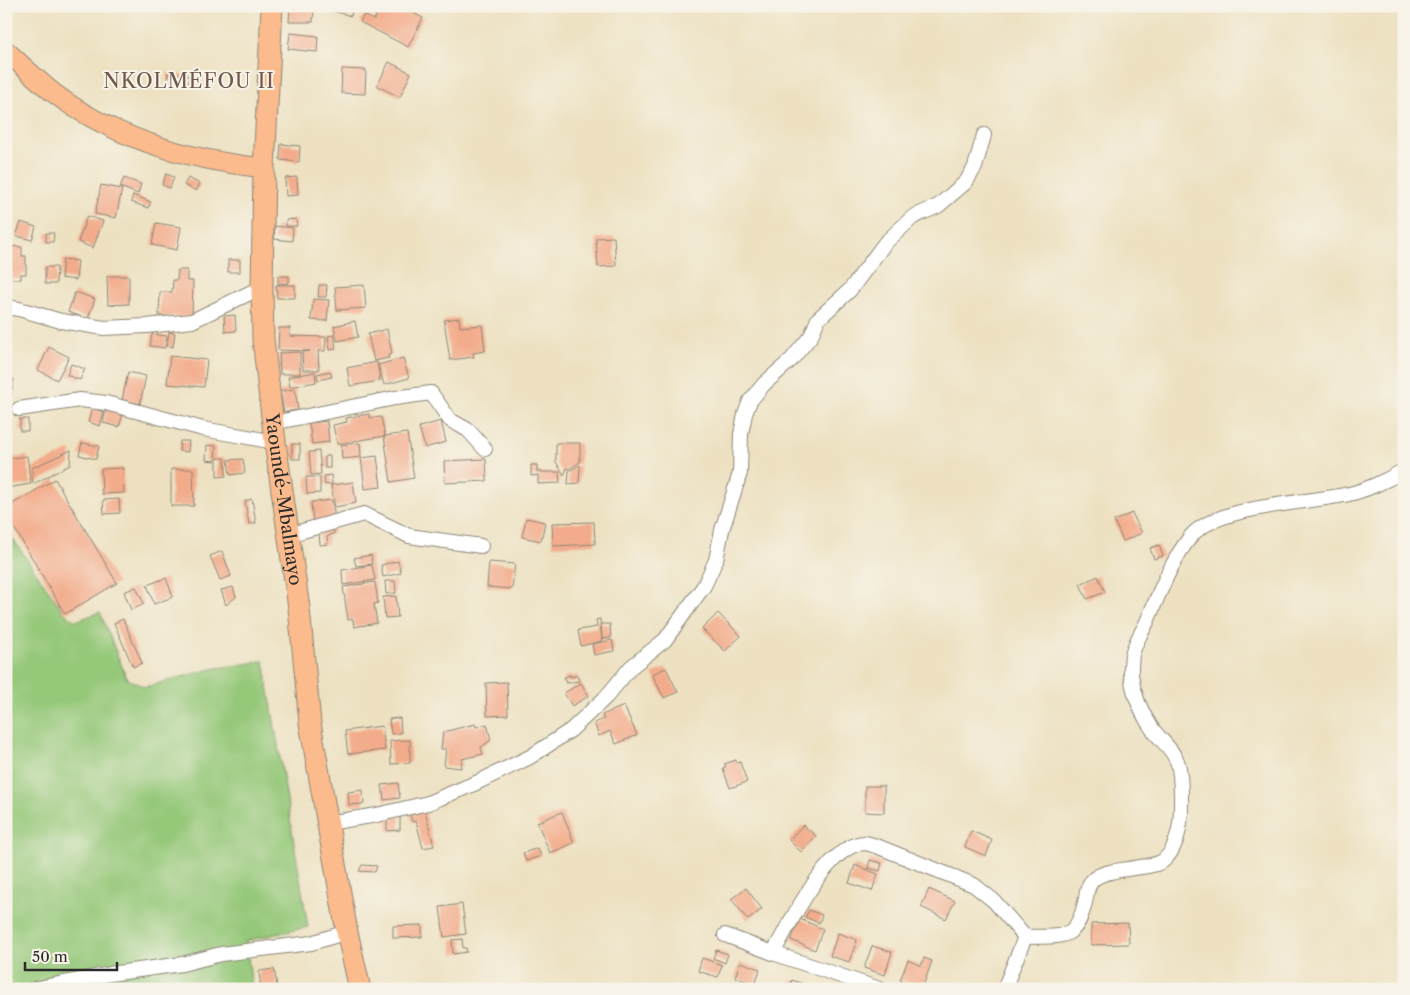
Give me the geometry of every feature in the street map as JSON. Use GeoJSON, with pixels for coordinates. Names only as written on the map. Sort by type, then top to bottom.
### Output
{"type":"FeatureCollection","features":[{"type":"Feature","properties":{"kind":"highway","name":"Yaoundé-Mbalmayo"},"geometry":{"type":"LineString","coordinates":[[272,6],[264,168],[263,340],[299,608],[310,723],[347,932],[360,989]]}},
{"type":"Feature","properties":{"kind":"main road"},"geometry":{"type":"LineString","coordinates":[[6,51],[55,94],[98,121],[149,143],[199,158],[231,165],[264,168]]}},
{"type":"Feature","properties":{"kind":"street"},"geometry":{"type":"LineString","coordinates":[[328,823],[377,815],[428,803],[476,783],[530,757],[571,730],[606,697],[631,667],[664,640],[704,586],[716,560],[722,530],[740,473],[741,434],[750,401],[764,384],[796,354],[811,336],[818,318],[850,290],[885,243],[912,217],[938,206],[966,182],[974,167],[984,135]]}},
{"type":"Feature","properties":{"kind":"street"},"geometry":{"type":"LineString","coordinates":[[6,307],[61,321],[104,328],[147,326],[192,321],[262,287]]}},
{"type":"Feature","properties":{"kind":"street"},"geometry":{"type":"LineString","coordinates":[[19,409],[80,400],[106,403],[203,430],[274,433],[395,398],[431,393],[450,420],[468,430],[485,449]]}},
{"type":"Feature","properties":{"kind":"street"},"geometry":{"type":"LineString","coordinates":[[1025,937],[1061,936],[1067,934],[1077,925],[1088,888],[1093,880],[1110,872],[1156,864],[1164,860],[1176,842],[1179,828],[1180,772],[1177,760],[1151,727],[1143,712],[1134,688],[1131,672],[1132,654],[1171,568],[1191,536],[1203,526],[1226,516],[1252,509],[1347,495],[1392,478],[1404,470]]}},
{"type":"Feature","properties":{"kind":"street"},"geometry":{"type":"LineString","coordinates":[[288,535],[364,514],[408,536],[482,546]]}},
{"type":"Feature","properties":{"kind":"street"},"geometry":{"type":"LineString","coordinates":[[773,953],[792,918],[819,876],[837,855],[854,846],[865,843],[974,885],[994,901],[1025,937]]}},
{"type":"Feature","properties":{"kind":"street"},"geometry":{"type":"LineString","coordinates":[[33,989],[110,974],[182,964],[221,954],[310,943],[347,932]]}},
{"type":"Feature","properties":{"kind":"street"},"geometry":{"type":"LineString","coordinates":[[725,935],[879,989]]}},
{"type":"Feature","properties":{"kind":"street"},"geometry":{"type":"LineString","coordinates":[[1004,989],[1025,937]]}},
{"type":"Feature","properties":{"kind":"green space"},"geometry":{"type":"Polygon","coordinates":[[[6,529],[65,614],[76,621],[100,612],[127,679],[145,687],[211,669],[264,661],[308,927],[246,941],[252,989],[6,989],[6,529]]]}},
{"type":"Feature","properties":{"kind":"building"},"geometry":{"type":"Polygon","coordinates":[[[290,6],[314,6],[313,22],[289,22],[290,6]]]}},
{"type":"Feature","properties":{"kind":"building"},"geometry":{"type":"Polygon","coordinates":[[[335,6],[353,6],[351,16],[333,11],[335,6]]]}},
{"type":"Feature","properties":{"kind":"building"},"geometry":{"type":"Polygon","coordinates":[[[381,6],[400,6],[423,18],[408,47],[360,22],[364,15],[374,20],[381,6]]]}},
{"type":"Feature","properties":{"kind":"building"},"geometry":{"type":"Polygon","coordinates":[[[290,33],[318,36],[317,52],[288,49],[290,33]]]}},
{"type":"Feature","properties":{"kind":"building"},"geometry":{"type":"Polygon","coordinates":[[[389,62],[411,73],[400,97],[377,86],[389,62]]]}},
{"type":"Feature","properties":{"kind":"building"},"geometry":{"type":"Polygon","coordinates":[[[342,69],[366,70],[365,94],[341,93],[342,69]]]}},
{"type":"Feature","properties":{"kind":"building"},"geometry":{"type":"Polygon","coordinates":[[[168,73],[190,76],[189,82],[167,80],[168,73]]]}},
{"type":"Feature","properties":{"kind":"building"},"geometry":{"type":"Polygon","coordinates":[[[281,144],[300,146],[299,162],[280,160],[281,144]]]}},
{"type":"Feature","properties":{"kind":"building"},"geometry":{"type":"Polygon","coordinates":[[[166,174],[174,177],[170,188],[162,185],[166,174]]]}},
{"type":"Feature","properties":{"kind":"building"},"geometry":{"type":"Polygon","coordinates":[[[297,177],[298,195],[286,196],[285,178],[297,177]]]}},
{"type":"Feature","properties":{"kind":"building"},"geometry":{"type":"Polygon","coordinates":[[[124,178],[141,184],[138,194],[120,187],[124,178]]]}},
{"type":"Feature","properties":{"kind":"building"},"geometry":{"type":"Polygon","coordinates":[[[188,178],[200,184],[196,191],[184,185],[188,178]]]}},
{"type":"Feature","properties":{"kind":"building"},"geometry":{"type":"Polygon","coordinates":[[[101,185],[122,189],[116,218],[95,214],[101,185]]]}},
{"type":"Feature","properties":{"kind":"building"},"geometry":{"type":"Polygon","coordinates":[[[133,195],[151,202],[148,208],[131,202],[133,195]]]}},
{"type":"Feature","properties":{"kind":"building"},"geometry":{"type":"Polygon","coordinates":[[[87,216],[103,221],[93,248],[78,242],[87,216]]]}},
{"type":"Feature","properties":{"kind":"building"},"geometry":{"type":"Polygon","coordinates":[[[296,219],[297,226],[286,226],[286,220],[296,219]]]}},
{"type":"Feature","properties":{"kind":"building"},"geometry":{"type":"Polygon","coordinates":[[[21,222],[36,227],[32,240],[16,236],[21,222]]]}},
{"type":"Feature","properties":{"kind":"building"},"geometry":{"type":"Polygon","coordinates":[[[156,223],[181,227],[177,250],[152,245],[156,223]]]}},
{"type":"Feature","properties":{"kind":"building"},"geometry":{"type":"Polygon","coordinates":[[[275,226],[293,228],[292,241],[274,239],[275,226]]]}},
{"type":"Feature","properties":{"kind":"building"},"geometry":{"type":"Polygon","coordinates":[[[46,233],[54,233],[53,242],[46,242],[46,233]]]}},
{"type":"Feature","properties":{"kind":"building"},"geometry":{"type":"Polygon","coordinates":[[[614,237],[616,266],[598,267],[596,238],[614,237]]]}},
{"type":"Feature","properties":{"kind":"building"},"geometry":{"type":"Polygon","coordinates":[[[6,246],[22,247],[22,256],[26,256],[26,274],[21,274],[21,279],[6,279],[6,246]]]}},
{"type":"Feature","properties":{"kind":"building"},"geometry":{"type":"Polygon","coordinates":[[[63,259],[78,261],[76,280],[61,278],[63,259]]]}},
{"type":"Feature","properties":{"kind":"building"},"geometry":{"type":"Polygon","coordinates":[[[228,260],[240,260],[240,272],[228,272],[228,260]]]}},
{"type":"Feature","properties":{"kind":"building"},"geometry":{"type":"Polygon","coordinates":[[[45,267],[57,267],[56,284],[45,284],[45,267]]]}},
{"type":"Feature","properties":{"kind":"building"},"geometry":{"type":"Polygon","coordinates":[[[178,270],[187,270],[187,281],[193,281],[192,317],[159,316],[160,292],[172,292],[173,280],[177,280],[178,270]]]}},
{"type":"Feature","properties":{"kind":"building"},"geometry":{"type":"Polygon","coordinates":[[[107,276],[129,276],[129,304],[108,305],[107,276]]]}},
{"type":"Feature","properties":{"kind":"building"},"geometry":{"type":"Polygon","coordinates":[[[278,276],[289,276],[289,283],[278,284],[278,276]]]}},
{"type":"Feature","properties":{"kind":"building"},"geometry":{"type":"Polygon","coordinates":[[[276,285],[295,285],[295,298],[277,298],[276,285]]]}},
{"type":"Feature","properties":{"kind":"building"},"geometry":{"type":"Polygon","coordinates":[[[319,285],[327,285],[326,297],[318,297],[319,285]]]}},
{"type":"Feature","properties":{"kind":"building"},"geometry":{"type":"Polygon","coordinates":[[[364,285],[366,308],[337,310],[335,287],[364,285]]]}},
{"type":"Feature","properties":{"kind":"building"},"geometry":{"type":"Polygon","coordinates":[[[75,292],[95,299],[88,319],[68,312],[75,292]]]}},
{"type":"Feature","properties":{"kind":"building"},"geometry":{"type":"Polygon","coordinates":[[[313,299],[329,300],[327,321],[311,320],[313,299]]]}},
{"type":"Feature","properties":{"kind":"building"},"geometry":{"type":"Polygon","coordinates":[[[235,315],[236,331],[225,332],[224,316],[235,315]]]}},
{"type":"Feature","properties":{"kind":"building"},"geometry":{"type":"Polygon","coordinates":[[[459,318],[460,327],[482,325],[485,351],[473,353],[474,357],[450,360],[444,320],[459,318]]]}},
{"type":"Feature","properties":{"kind":"building"},"geometry":{"type":"Polygon","coordinates":[[[355,321],[358,337],[337,341],[334,326],[355,321]]]}},
{"type":"Feature","properties":{"kind":"building"},"geometry":{"type":"Polygon","coordinates":[[[279,328],[290,328],[290,336],[326,337],[325,351],[318,351],[319,370],[303,370],[302,352],[310,351],[278,350],[279,328]]]}},
{"type":"Feature","properties":{"kind":"building"},"geometry":{"type":"Polygon","coordinates":[[[387,329],[392,354],[388,355],[389,358],[374,361],[368,334],[387,329]]]}},
{"type":"Feature","properties":{"kind":"building"},"geometry":{"type":"Polygon","coordinates":[[[169,332],[175,333],[173,347],[167,346],[169,332]]]}},
{"type":"Feature","properties":{"kind":"building"},"geometry":{"type":"Polygon","coordinates":[[[152,334],[167,336],[165,348],[150,346],[152,334]]]}},
{"type":"Feature","properties":{"kind":"building"},"geometry":{"type":"Polygon","coordinates":[[[334,335],[336,349],[330,350],[328,336],[334,335]]]}},
{"type":"Feature","properties":{"kind":"building"},"geometry":{"type":"Polygon","coordinates":[[[49,347],[69,357],[57,380],[38,370],[49,347]]]}},
{"type":"Feature","properties":{"kind":"building"},"geometry":{"type":"Polygon","coordinates":[[[300,352],[300,374],[280,374],[279,353],[300,352]]]}},
{"type":"Feature","properties":{"kind":"building"},"geometry":{"type":"Polygon","coordinates":[[[170,356],[207,360],[204,387],[167,384],[170,356]]]}},
{"type":"Feature","properties":{"kind":"building"},"geometry":{"type":"Polygon","coordinates":[[[403,358],[409,378],[384,385],[378,365],[403,358]]]}},
{"type":"Feature","properties":{"kind":"building"},"geometry":{"type":"Polygon","coordinates":[[[377,362],[380,381],[350,386],[347,368],[377,362]]]}},
{"type":"Feature","properties":{"kind":"building"},"geometry":{"type":"Polygon","coordinates":[[[71,364],[85,369],[80,380],[67,375],[71,364]]]}},
{"type":"Feature","properties":{"kind":"building"},"geometry":{"type":"Polygon","coordinates":[[[330,371],[332,377],[318,380],[317,374],[330,371]]]}},
{"type":"Feature","properties":{"kind":"building"},"geometry":{"type":"Polygon","coordinates":[[[128,372],[146,376],[140,404],[122,400],[128,372]]]}},
{"type":"Feature","properties":{"kind":"building"},"geometry":{"type":"Polygon","coordinates":[[[315,372],[316,382],[290,387],[288,377],[315,372]]]}},
{"type":"Feature","properties":{"kind":"building"},"geometry":{"type":"Polygon","coordinates":[[[6,377],[14,379],[9,405],[6,404],[6,377]]]}},
{"type":"Feature","properties":{"kind":"building"},"geometry":{"type":"Polygon","coordinates":[[[295,389],[298,410],[284,412],[280,391],[295,389]]]}},
{"type":"Feature","properties":{"kind":"building"},"geometry":{"type":"Polygon","coordinates":[[[107,405],[124,410],[119,427],[103,423],[107,405]]]}},
{"type":"Feature","properties":{"kind":"building"},"geometry":{"type":"Polygon","coordinates":[[[92,408],[104,412],[100,426],[88,422],[92,408]]]}},
{"type":"Feature","properties":{"kind":"building"},"geometry":{"type":"Polygon","coordinates":[[[369,414],[370,418],[381,417],[385,436],[337,444],[333,425],[347,422],[346,418],[369,414]]]}},
{"type":"Feature","properties":{"kind":"building"},"geometry":{"type":"Polygon","coordinates":[[[20,419],[28,419],[28,431],[20,431],[20,419]]]}},
{"type":"Feature","properties":{"kind":"building"},"geometry":{"type":"Polygon","coordinates":[[[327,421],[329,442],[312,444],[309,423],[327,421]]]}},
{"type":"Feature","properties":{"kind":"building"},"geometry":{"type":"Polygon","coordinates":[[[441,421],[446,442],[425,448],[419,427],[441,421]]]}},
{"type":"Feature","properties":{"kind":"building"},"geometry":{"type":"Polygon","coordinates":[[[407,433],[414,478],[391,482],[384,436],[407,433]]]}},
{"type":"Feature","properties":{"kind":"building"},"geometry":{"type":"Polygon","coordinates":[[[180,441],[189,441],[188,452],[179,451],[180,441]]]}},
{"type":"Feature","properties":{"kind":"building"},"geometry":{"type":"Polygon","coordinates":[[[82,443],[99,446],[96,459],[79,455],[82,443]]]}},
{"type":"Feature","properties":{"kind":"building"},"geometry":{"type":"Polygon","coordinates":[[[360,443],[361,457],[342,459],[341,445],[360,443]]]}},
{"type":"Feature","properties":{"kind":"building"},"geometry":{"type":"Polygon","coordinates":[[[556,443],[580,443],[580,462],[569,469],[567,468],[564,475],[556,462],[556,443]]]}},
{"type":"Feature","properties":{"kind":"building"},"geometry":{"type":"Polygon","coordinates":[[[292,444],[300,444],[300,459],[292,459],[292,444]]]}},
{"type":"Feature","properties":{"kind":"building"},"geometry":{"type":"Polygon","coordinates":[[[207,445],[216,446],[215,461],[206,460],[207,445]]]}},
{"type":"Feature","properties":{"kind":"building"},"geometry":{"type":"Polygon","coordinates":[[[71,450],[70,465],[33,484],[32,468],[71,450]]]}},
{"type":"Feature","properties":{"kind":"building"},"geometry":{"type":"Polygon","coordinates":[[[319,451],[321,474],[311,475],[309,452],[319,451]]]}},
{"type":"Feature","properties":{"kind":"building"},"geometry":{"type":"Polygon","coordinates":[[[27,456],[31,484],[6,488],[6,459],[27,456]]]}},
{"type":"Feature","properties":{"kind":"building"},"geometry":{"type":"Polygon","coordinates":[[[325,456],[330,456],[330,468],[325,468],[325,456]]]}},
{"type":"Feature","properties":{"kind":"building"},"geometry":{"type":"Polygon","coordinates":[[[377,456],[381,487],[365,489],[361,458],[377,456]]]}},
{"type":"Feature","properties":{"kind":"building"},"geometry":{"type":"Polygon","coordinates":[[[217,458],[225,458],[226,476],[217,477],[217,458]]]}},
{"type":"Feature","properties":{"kind":"building"},"geometry":{"type":"Polygon","coordinates":[[[243,459],[245,473],[230,475],[228,460],[243,459]]]}},
{"type":"Feature","properties":{"kind":"building"},"geometry":{"type":"Polygon","coordinates":[[[486,459],[487,481],[445,483],[444,461],[486,459]]]}},
{"type":"Feature","properties":{"kind":"building"},"geometry":{"type":"Polygon","coordinates":[[[531,465],[537,465],[537,472],[559,472],[560,483],[538,484],[538,475],[531,476],[531,465]]]}},
{"type":"Feature","properties":{"kind":"building"},"geometry":{"type":"Polygon","coordinates":[[[580,465],[579,483],[568,484],[569,471],[580,465]]]}},
{"type":"Feature","properties":{"kind":"building"},"geometry":{"type":"Polygon","coordinates":[[[123,468],[124,493],[102,494],[101,469],[123,468]]]}},
{"type":"Feature","properties":{"kind":"building"},"geometry":{"type":"Polygon","coordinates":[[[171,469],[193,469],[194,506],[171,506],[171,469]]]}},
{"type":"Feature","properties":{"kind":"building"},"geometry":{"type":"Polygon","coordinates":[[[331,475],[332,484],[325,485],[324,476],[331,475]]]}},
{"type":"Feature","properties":{"kind":"building"},"geometry":{"type":"Polygon","coordinates":[[[306,477],[320,477],[320,493],[307,494],[306,477]]]}},
{"type":"Feature","properties":{"kind":"building"},"geometry":{"type":"Polygon","coordinates":[[[55,479],[117,583],[65,614],[6,514],[6,508],[55,479]]]}},
{"type":"Feature","properties":{"kind":"building"},"geometry":{"type":"Polygon","coordinates":[[[353,482],[356,503],[335,507],[331,485],[353,482]]]}},
{"type":"Feature","properties":{"kind":"building"},"geometry":{"type":"Polygon","coordinates":[[[119,499],[120,513],[104,514],[103,500],[119,499]]]}},
{"type":"Feature","properties":{"kind":"building"},"geometry":{"type":"Polygon","coordinates":[[[252,499],[256,523],[249,524],[245,501],[252,499]]]}},
{"type":"Feature","properties":{"kind":"building"},"geometry":{"type":"Polygon","coordinates":[[[332,500],[335,519],[313,522],[311,502],[332,500]]]}},
{"type":"Feature","properties":{"kind":"building"},"geometry":{"type":"Polygon","coordinates":[[[1132,513],[1142,533],[1123,541],[1114,521],[1132,513]]]}},
{"type":"Feature","properties":{"kind":"building"},"geometry":{"type":"Polygon","coordinates":[[[526,518],[545,522],[541,541],[522,537],[526,518]]]}},
{"type":"Feature","properties":{"kind":"building"},"geometry":{"type":"Polygon","coordinates":[[[594,522],[595,544],[553,546],[552,523],[594,522]]]}},
{"type":"Feature","properties":{"kind":"building"},"geometry":{"type":"Polygon","coordinates":[[[333,527],[334,533],[327,537],[328,544],[320,545],[319,532],[333,527]]]}},
{"type":"Feature","properties":{"kind":"building"},"geometry":{"type":"Polygon","coordinates":[[[1159,545],[1163,556],[1154,559],[1150,548],[1159,545]]]}},
{"type":"Feature","properties":{"kind":"building"},"geometry":{"type":"Polygon","coordinates":[[[222,551],[231,576],[220,580],[210,556],[222,551]]]}},
{"type":"Feature","properties":{"kind":"building"},"geometry":{"type":"Polygon","coordinates":[[[371,555],[372,564],[356,566],[354,558],[371,555]]]}},
{"type":"Feature","properties":{"kind":"building"},"geometry":{"type":"Polygon","coordinates":[[[398,561],[401,573],[383,577],[381,565],[398,561]]]}},
{"type":"Feature","properties":{"kind":"building"},"geometry":{"type":"Polygon","coordinates":[[[489,562],[515,564],[512,589],[487,587],[489,562]]]}},
{"type":"Feature","properties":{"kind":"building"},"geometry":{"type":"Polygon","coordinates":[[[372,565],[375,580],[343,585],[342,570],[372,565]]]}},
{"type":"Feature","properties":{"kind":"building"},"geometry":{"type":"Polygon","coordinates":[[[1098,576],[1105,592],[1087,599],[1080,584],[1098,576]]]}},
{"type":"Feature","properties":{"kind":"building"},"geometry":{"type":"Polygon","coordinates":[[[166,578],[173,597],[154,604],[147,585],[166,578]]]}},
{"type":"Feature","properties":{"kind":"building"},"geometry":{"type":"Polygon","coordinates":[[[385,581],[395,581],[396,593],[386,594],[385,581]]]}},
{"type":"Feature","properties":{"kind":"building"},"geometry":{"type":"Polygon","coordinates":[[[375,582],[378,603],[374,604],[377,623],[354,627],[353,619],[348,620],[343,587],[375,582]]]}},
{"type":"Feature","properties":{"kind":"building"},"geometry":{"type":"Polygon","coordinates":[[[136,587],[144,604],[131,610],[124,592],[136,587]]]}},
{"type":"Feature","properties":{"kind":"building"},"geometry":{"type":"Polygon","coordinates":[[[233,587],[236,597],[226,605],[221,590],[233,587]]]}},
{"type":"Feature","properties":{"kind":"building"},"geometry":{"type":"Polygon","coordinates":[[[396,596],[398,617],[385,618],[383,597],[396,596]]]}},
{"type":"Feature","properties":{"kind":"building"},"geometry":{"type":"Polygon","coordinates":[[[718,613],[741,636],[725,651],[702,629],[718,613]]]}},
{"type":"Feature","properties":{"kind":"building"},"geometry":{"type":"Polygon","coordinates":[[[123,619],[142,663],[133,667],[114,623],[123,619]]]}},
{"type":"Feature","properties":{"kind":"building"},"geometry":{"type":"Polygon","coordinates":[[[600,619],[602,641],[581,646],[578,630],[597,627],[596,620],[600,619]]]}},
{"type":"Feature","properties":{"kind":"building"},"geometry":{"type":"Polygon","coordinates":[[[601,624],[610,624],[611,638],[602,639],[601,624]]]}},
{"type":"Feature","properties":{"kind":"building"},"geometry":{"type":"Polygon","coordinates":[[[612,640],[614,651],[594,655],[592,644],[612,640]]]}},
{"type":"Feature","properties":{"kind":"building"},"geometry":{"type":"Polygon","coordinates":[[[666,668],[678,692],[664,698],[652,674],[666,668]]]}},
{"type":"Feature","properties":{"kind":"building"},"geometry":{"type":"Polygon","coordinates":[[[571,675],[571,677],[577,675],[579,681],[566,683],[564,677],[571,675]]]}},
{"type":"Feature","properties":{"kind":"building"},"geometry":{"type":"Polygon","coordinates":[[[507,682],[508,715],[487,716],[486,683],[507,682]]]}},
{"type":"Feature","properties":{"kind":"building"},"geometry":{"type":"Polygon","coordinates":[[[581,683],[589,696],[572,706],[564,693],[581,683]]]}},
{"type":"Feature","properties":{"kind":"building"},"geometry":{"type":"Polygon","coordinates":[[[624,706],[637,735],[616,744],[610,731],[599,736],[594,723],[604,719],[602,715],[624,706]]]}},
{"type":"Feature","properties":{"kind":"building"},"geometry":{"type":"Polygon","coordinates":[[[400,718],[401,733],[391,734],[389,719],[400,718]]]}},
{"type":"Feature","properties":{"kind":"building"},"geometry":{"type":"Polygon","coordinates":[[[475,724],[476,727],[487,724],[491,740],[481,747],[483,754],[462,759],[461,768],[444,766],[446,749],[441,749],[443,732],[475,724]]]}},
{"type":"Feature","properties":{"kind":"building"},"geometry":{"type":"Polygon","coordinates":[[[382,726],[385,750],[348,754],[345,731],[382,726]]]}},
{"type":"Feature","properties":{"kind":"building"},"geometry":{"type":"Polygon","coordinates":[[[410,740],[410,763],[391,764],[390,741],[410,740]]]}},
{"type":"Feature","properties":{"kind":"building"},"geometry":{"type":"Polygon","coordinates":[[[736,760],[737,763],[740,762],[747,782],[730,788],[723,769],[726,766],[724,764],[736,760]]]}},
{"type":"Feature","properties":{"kind":"building"},"geometry":{"type":"Polygon","coordinates":[[[398,783],[400,798],[384,800],[382,785],[398,783]]]}},
{"type":"Feature","properties":{"kind":"building"},"geometry":{"type":"Polygon","coordinates":[[[865,786],[884,786],[884,813],[865,812],[865,786]]]}},
{"type":"Feature","properties":{"kind":"building"},"geometry":{"type":"Polygon","coordinates":[[[363,790],[364,804],[349,805],[348,792],[363,790]]]}},
{"type":"Feature","properties":{"kind":"building"},"geometry":{"type":"Polygon","coordinates":[[[425,811],[434,846],[423,848],[416,821],[412,822],[410,815],[425,811]]]}},
{"type":"Feature","properties":{"kind":"building"},"geometry":{"type":"Polygon","coordinates":[[[562,812],[574,843],[550,853],[537,822],[562,812]]]}},
{"type":"Feature","properties":{"kind":"building"},"geometry":{"type":"Polygon","coordinates":[[[387,817],[400,817],[400,830],[387,831],[387,817]]]}},
{"type":"Feature","properties":{"kind":"building"},"geometry":{"type":"Polygon","coordinates":[[[803,825],[816,836],[801,852],[789,840],[803,825]]]}},
{"type":"Feature","properties":{"kind":"building"},"geometry":{"type":"Polygon","coordinates":[[[971,831],[992,840],[986,856],[965,847],[971,831]]]}},
{"type":"Feature","properties":{"kind":"building"},"geometry":{"type":"Polygon","coordinates":[[[538,848],[541,856],[526,861],[523,853],[538,848]]]}},
{"type":"Feature","properties":{"kind":"building"},"geometry":{"type":"Polygon","coordinates":[[[870,860],[882,863],[880,871],[868,868],[870,860]]]}},
{"type":"Feature","properties":{"kind":"building"},"geometry":{"type":"Polygon","coordinates":[[[362,865],[377,866],[375,872],[359,871],[362,865]]]}},
{"type":"Feature","properties":{"kind":"building"},"geometry":{"type":"Polygon","coordinates":[[[855,865],[878,874],[872,891],[849,883],[855,865]]]}},
{"type":"Feature","properties":{"kind":"building"},"geometry":{"type":"Polygon","coordinates":[[[746,888],[762,909],[748,920],[731,899],[746,888]]]}},
{"type":"Feature","properties":{"kind":"building"},"geometry":{"type":"Polygon","coordinates":[[[929,889],[955,901],[946,919],[921,907],[929,889]]]}},
{"type":"Feature","properties":{"kind":"building"},"geometry":{"type":"Polygon","coordinates":[[[462,904],[466,934],[444,937],[440,907],[462,904]]]}},
{"type":"Feature","properties":{"kind":"building"},"geometry":{"type":"Polygon","coordinates":[[[809,910],[822,915],[819,923],[805,917],[809,910]]]}},
{"type":"Feature","properties":{"kind":"building"},"geometry":{"type":"Polygon","coordinates":[[[800,919],[823,929],[815,950],[791,940],[800,919]]]}},
{"type":"Feature","properties":{"kind":"building"},"geometry":{"type":"Polygon","coordinates":[[[1128,923],[1129,944],[1091,945],[1091,924],[1128,923]]]}},
{"type":"Feature","properties":{"kind":"building"},"geometry":{"type":"Polygon","coordinates":[[[422,925],[422,937],[393,938],[393,926],[422,925]]]}},
{"type":"Feature","properties":{"kind":"building"},"geometry":{"type":"Polygon","coordinates":[[[838,933],[857,940],[849,962],[830,956],[838,933]]]}},
{"type":"Feature","properties":{"kind":"building"},"geometry":{"type":"Polygon","coordinates":[[[462,939],[463,948],[466,948],[467,952],[453,954],[452,940],[462,939]]]}},
{"type":"Feature","properties":{"kind":"building"},"geometry":{"type":"Polygon","coordinates":[[[872,946],[892,952],[885,975],[864,968],[872,946]]]}},
{"type":"Feature","properties":{"kind":"building"},"geometry":{"type":"Polygon","coordinates":[[[716,950],[728,954],[725,963],[713,958],[716,950]]]}},
{"type":"Feature","properties":{"kind":"building"},"geometry":{"type":"Polygon","coordinates":[[[702,958],[722,965],[718,977],[698,971],[702,958]]]}},
{"type":"Feature","properties":{"kind":"building"},"geometry":{"type":"Polygon","coordinates":[[[924,958],[932,961],[922,989],[900,980],[908,960],[921,966],[924,958]]]}},
{"type":"Feature","properties":{"kind":"building"},"geometry":{"type":"Polygon","coordinates":[[[740,962],[760,969],[755,985],[735,977],[740,962]]]}},
{"type":"Feature","properties":{"kind":"building"},"geometry":{"type":"Polygon","coordinates":[[[274,969],[277,986],[261,989],[259,971],[274,969]]]}},
{"type":"Feature","properties":{"kind":"building"},"geometry":{"type":"Polygon","coordinates":[[[792,980],[812,987],[811,989],[789,989],[792,980]]]}},
{"type":"Feature","properties":{"kind":"district","name":"NKOLMÉFOU II"},"geometry":{"type":"Point","coordinates":[189,81]}}]}
